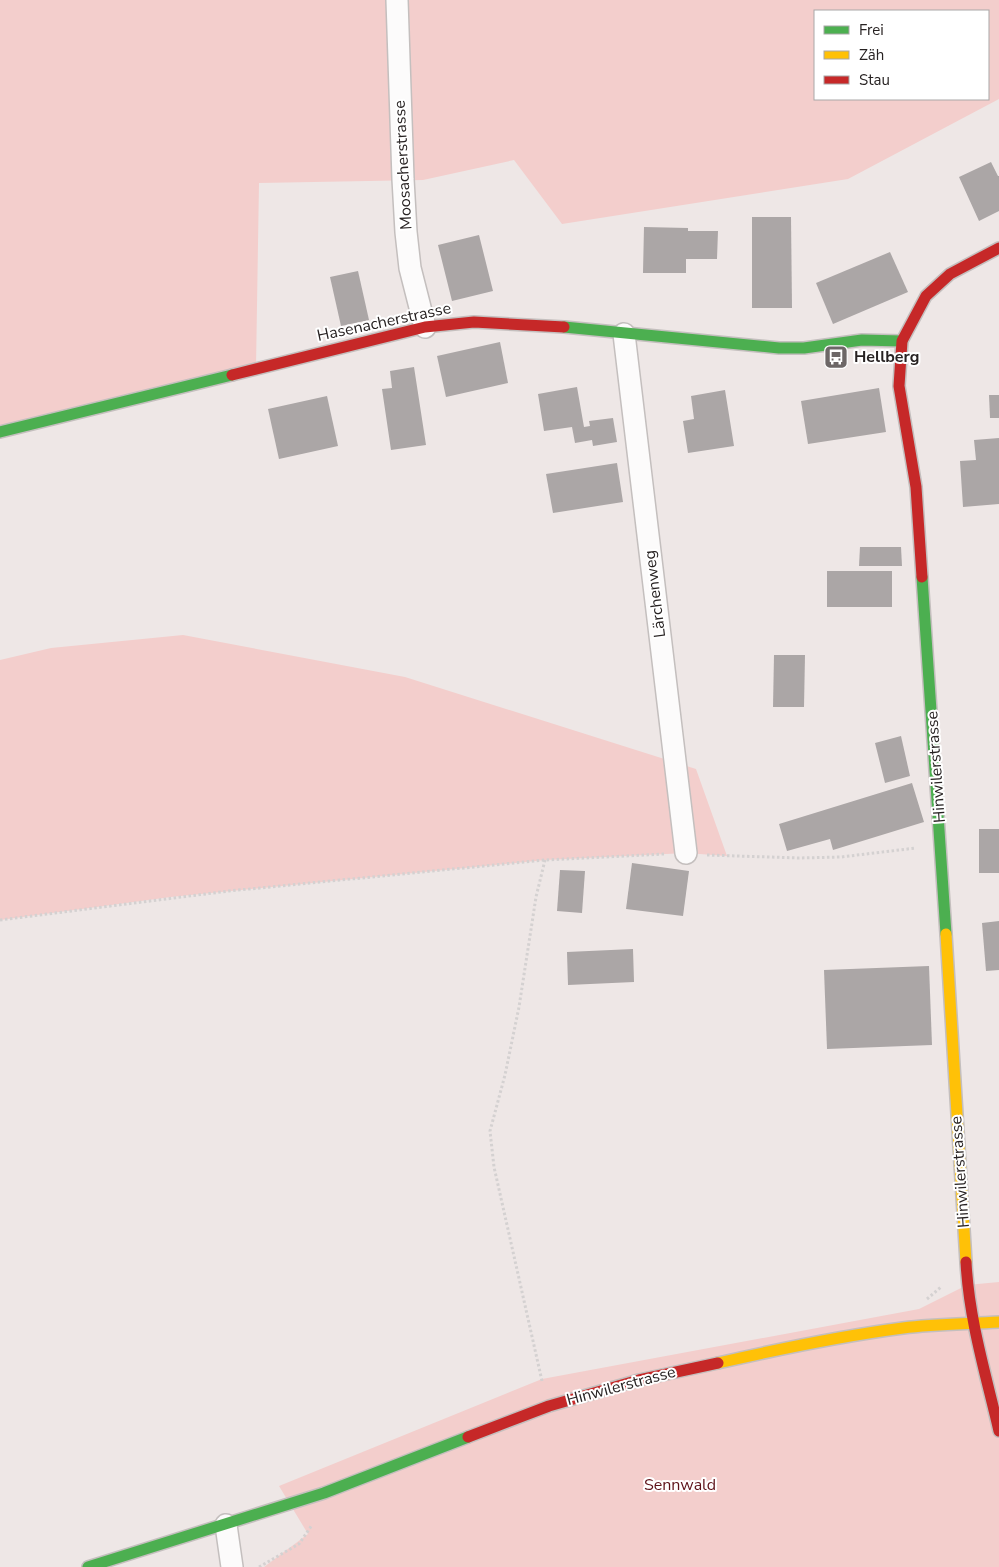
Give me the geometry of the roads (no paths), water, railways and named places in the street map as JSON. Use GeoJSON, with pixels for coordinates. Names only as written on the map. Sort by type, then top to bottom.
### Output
{"type":"FeatureCollection","features":[{"type":"Feature","properties":{"kind":"street","name":"Moosacherstrasse"},"geometry":{"type":"LineString","coordinates":[[397,0],[402,179],[406,232],[410,268],[425,327]]}},
{"type":"Feature","properties":{"kind":"street","name":"Hinwilerstrasse"},"geometry":{"type":"LineString","coordinates":[[88,1567],[324,1493],[549,1406],[639,1380],[846,1336],[973,1322],[967,1285],[941,844],[916,487],[899,386],[902,341],[926,296],[950,274],[999,248]]}},
{"type":"Feature","properties":{"kind":"street","name":"Hasenacherstrasse"},"geometry":{"type":"LineString","coordinates":[[0,432],[256,367],[425,327],[474,322],[551,326],[779,348],[804,348],[862,340],[902,341]]}},
{"type":"Feature","properties":{"kind":"street","name":"Lärchenweg"},"geometry":{"type":"LineString","coordinates":[[624,334],[686,853]]}},
{"type":"Feature","properties":{"kind":"street"},"geometry":{"type":"LineString","coordinates":[[999,1322],[973,1322],[999,1431]]}},
{"type":"Feature","properties":{"kind":"street"},"geometry":{"type":"LineString","coordinates":[[226,1525],[232,1567]]}},
{"type":"Feature","properties":{"kind":"place","name":"Hellberg"},"geometry":{"type":"Point","coordinates":[836,357]}},
{"type":"Feature","properties":{"kind":"park label","name":"Sennwald"},"geometry":{"type":"Point","coordinates":[680,1485]}}]}
